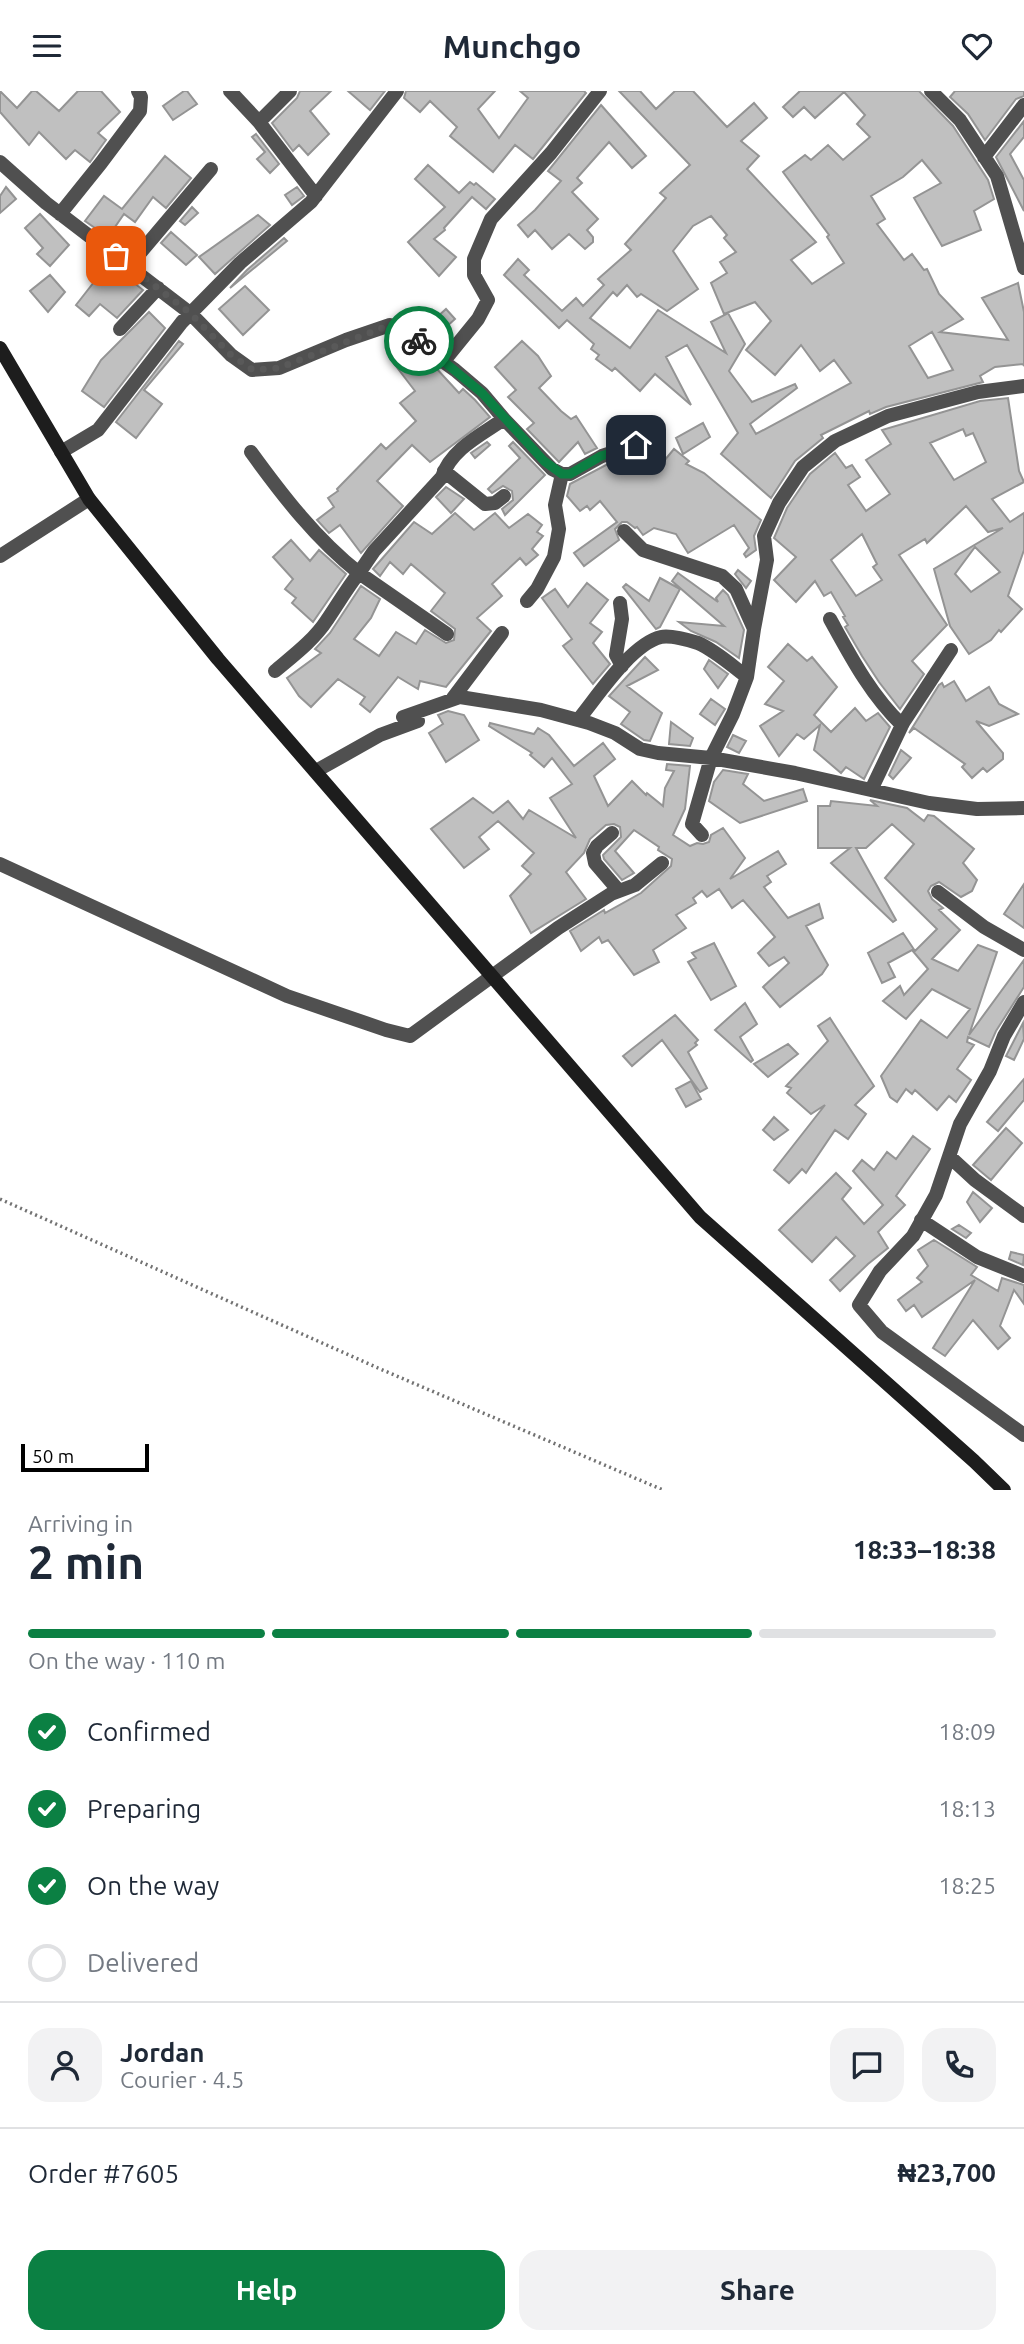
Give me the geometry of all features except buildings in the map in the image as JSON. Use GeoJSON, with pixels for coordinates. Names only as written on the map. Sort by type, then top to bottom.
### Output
{"type":"FeatureCollection","features":[{"type":"Feature","properties":{"kind":"street"},"geometry":{"type":"LineString","coordinates":[[60,213],[102,163],[140,111],[141,97],[138,91]]}},
{"type":"Feature","properties":{"kind":"street"},"geometry":{"type":"LineString","coordinates":[[230,91],[259,122],[316,196]]}},
{"type":"Feature","properties":{"kind":"street"},"geometry":{"type":"LineString","coordinates":[[259,122],[290,91]]}},
{"type":"Feature","properties":{"kind":"street"},"geometry":{"type":"LineString","coordinates":[[61,452],[98,430],[190,313],[240,263],[316,196],[397,91]]}},
{"type":"Feature","properties":{"kind":"street"},"geometry":{"type":"LineString","coordinates":[[931,91],[960,121],[997,176],[1024,268]]}},
{"type":"Feature","properties":{"kind":"street"},"geometry":{"type":"LineString","coordinates":[[443,362],[478,319],[488,300],[474,275],[474,259],[491,219],[551,153],[599,92]]}},
{"type":"Feature","properties":{"kind":"street"},"geometry":{"type":"LineString","coordinates":[[984,157],[1024,105]]}},
{"type":"Feature","properties":{"kind":"street"},"geometry":{"type":"LineString","coordinates":[[0,162],[60,213],[190,313],[231,355],[253,370],[279,368],[390,325],[404,328],[482,393],[552,468],[562,474],[570,474],[601,456],[636,445]]}},
{"type":"Feature","properties":{"kind":"street"},"geometry":{"type":"LineString","coordinates":[[129,266],[211,169]]}},
{"type":"Feature","properties":{"kind":"street"},"geometry":{"type":"LineString","coordinates":[[120,329],[158,288]]}},
{"type":"Feature","properties":{"kind":"street"},"geometry":{"type":"LineString","coordinates":[[0,348],[89,499],[218,659],[701,1217],[1004,1490]]}},
{"type":"Feature","properties":{"kind":"street"},"geometry":{"type":"LineString","coordinates":[[702,835],[692,824],[711,758],[733,714],[747,677],[767,560],[764,536],[779,503],[803,467],[835,441],[888,416],[978,392],[1024,386]]}},
{"type":"Feature","properties":{"kind":"street"},"geometry":{"type":"LineString","coordinates":[[275,671],[314,636],[374,551],[442,477],[453,455],[504,419]]}},
{"type":"Feature","properties":{"kind":"street"},"geometry":{"type":"LineString","coordinates":[[251,452],[308,525],[343,561],[447,634]]}},
{"type":"Feature","properties":{"kind":"street"},"geometry":{"type":"LineString","coordinates":[[444,471],[485,504],[495,503],[504,496]]}},
{"type":"Feature","properties":{"kind":"street"},"geometry":{"type":"LineString","coordinates":[[527,601],[554,557],[559,529],[555,505],[562,474]]}},
{"type":"Feature","properties":{"kind":"street"},"geometry":{"type":"LineString","coordinates":[[0,556],[89,499]]}},
{"type":"Feature","properties":{"kind":"street"},"geometry":{"type":"LineString","coordinates":[[624,531],[643,550],[722,576],[736,589],[754,629]]}},
{"type":"Feature","properties":{"kind":"street"},"geometry":{"type":"LineString","coordinates":[[620,603],[622,618],[616,656],[622,666]]}},
{"type":"Feature","properties":{"kind":"street"},"geometry":{"type":"LineString","coordinates":[[830,619],[868,688],[882,707],[902,725]]}},
{"type":"Feature","properties":{"kind":"street"},"geometry":{"type":"LineString","coordinates":[[453,698],[502,633]]}},
{"type":"Feature","properties":{"kind":"street"},"geometry":{"type":"LineString","coordinates":[[578,720],[622,666],[647,643],[662,636],[695,642],[711,650],[747,677]]}},
{"type":"Feature","properties":{"kind":"street"},"geometry":{"type":"LineString","coordinates":[[872,789],[902,725],[951,650]]}},
{"type":"Feature","properties":{"kind":"street"},"geometry":{"type":"LineString","coordinates":[[403,717],[460,697],[541,710],[578,720],[615,733],[640,749],[711,758],[872,789],[929,803],[977,809],[1024,809]]}},
{"type":"Feature","properties":{"kind":"street"},"geometry":{"type":"LineString","coordinates":[[316,771],[380,735],[432,716]]}},
{"type":"Feature","properties":{"kind":"street"},"geometry":{"type":"LineString","coordinates":[[612,833],[593,853],[596,863],[620,891]]}},
{"type":"Feature","properties":{"kind":"street"},"geometry":{"type":"LineString","coordinates":[[0,864],[287,996],[410,1036],[558,928],[611,894],[635,885],[663,863]]}},
{"type":"Feature","properties":{"kind":"street"},"geometry":{"type":"LineString","coordinates":[[937,892],[984,927],[1024,950]]}},
{"type":"Feature","properties":{"kind":"street"},"geometry":{"type":"LineString","coordinates":[[1022,1011],[1004,1036],[990,1071],[960,1124],[936,1195],[913,1236],[880,1271],[859,1305],[882,1332],[1024,1435]]}},
{"type":"Feature","properties":{"kind":"street"},"geometry":{"type":"LineString","coordinates":[[950,1157],[975,1180],[1024,1216]]}},
{"type":"Feature","properties":{"kind":"street"},"geometry":{"type":"LineString","coordinates":[[921,1220],[977,1257],[1024,1276]]}},
{"type":"Feature","properties":{"kind":"path"},"geometry":{"type":"LineString","coordinates":[[0,1199],[377,1368],[663,1490]]}},
{"type":"Feature","properties":{"kind":"way so far"},"geometry":{"type":"LineString","coordinates":[[116,256],[190,313],[231,355],[253,370],[279,368],[390,325],[404,328],[419,341]]}},
{"type":"Feature","properties":{"kind":"route"},"geometry":{"type":"LineString","coordinates":[[419,341],[482,393],[544,461],[562,474],[570,474],[601,456],[636,445]]}}]}
